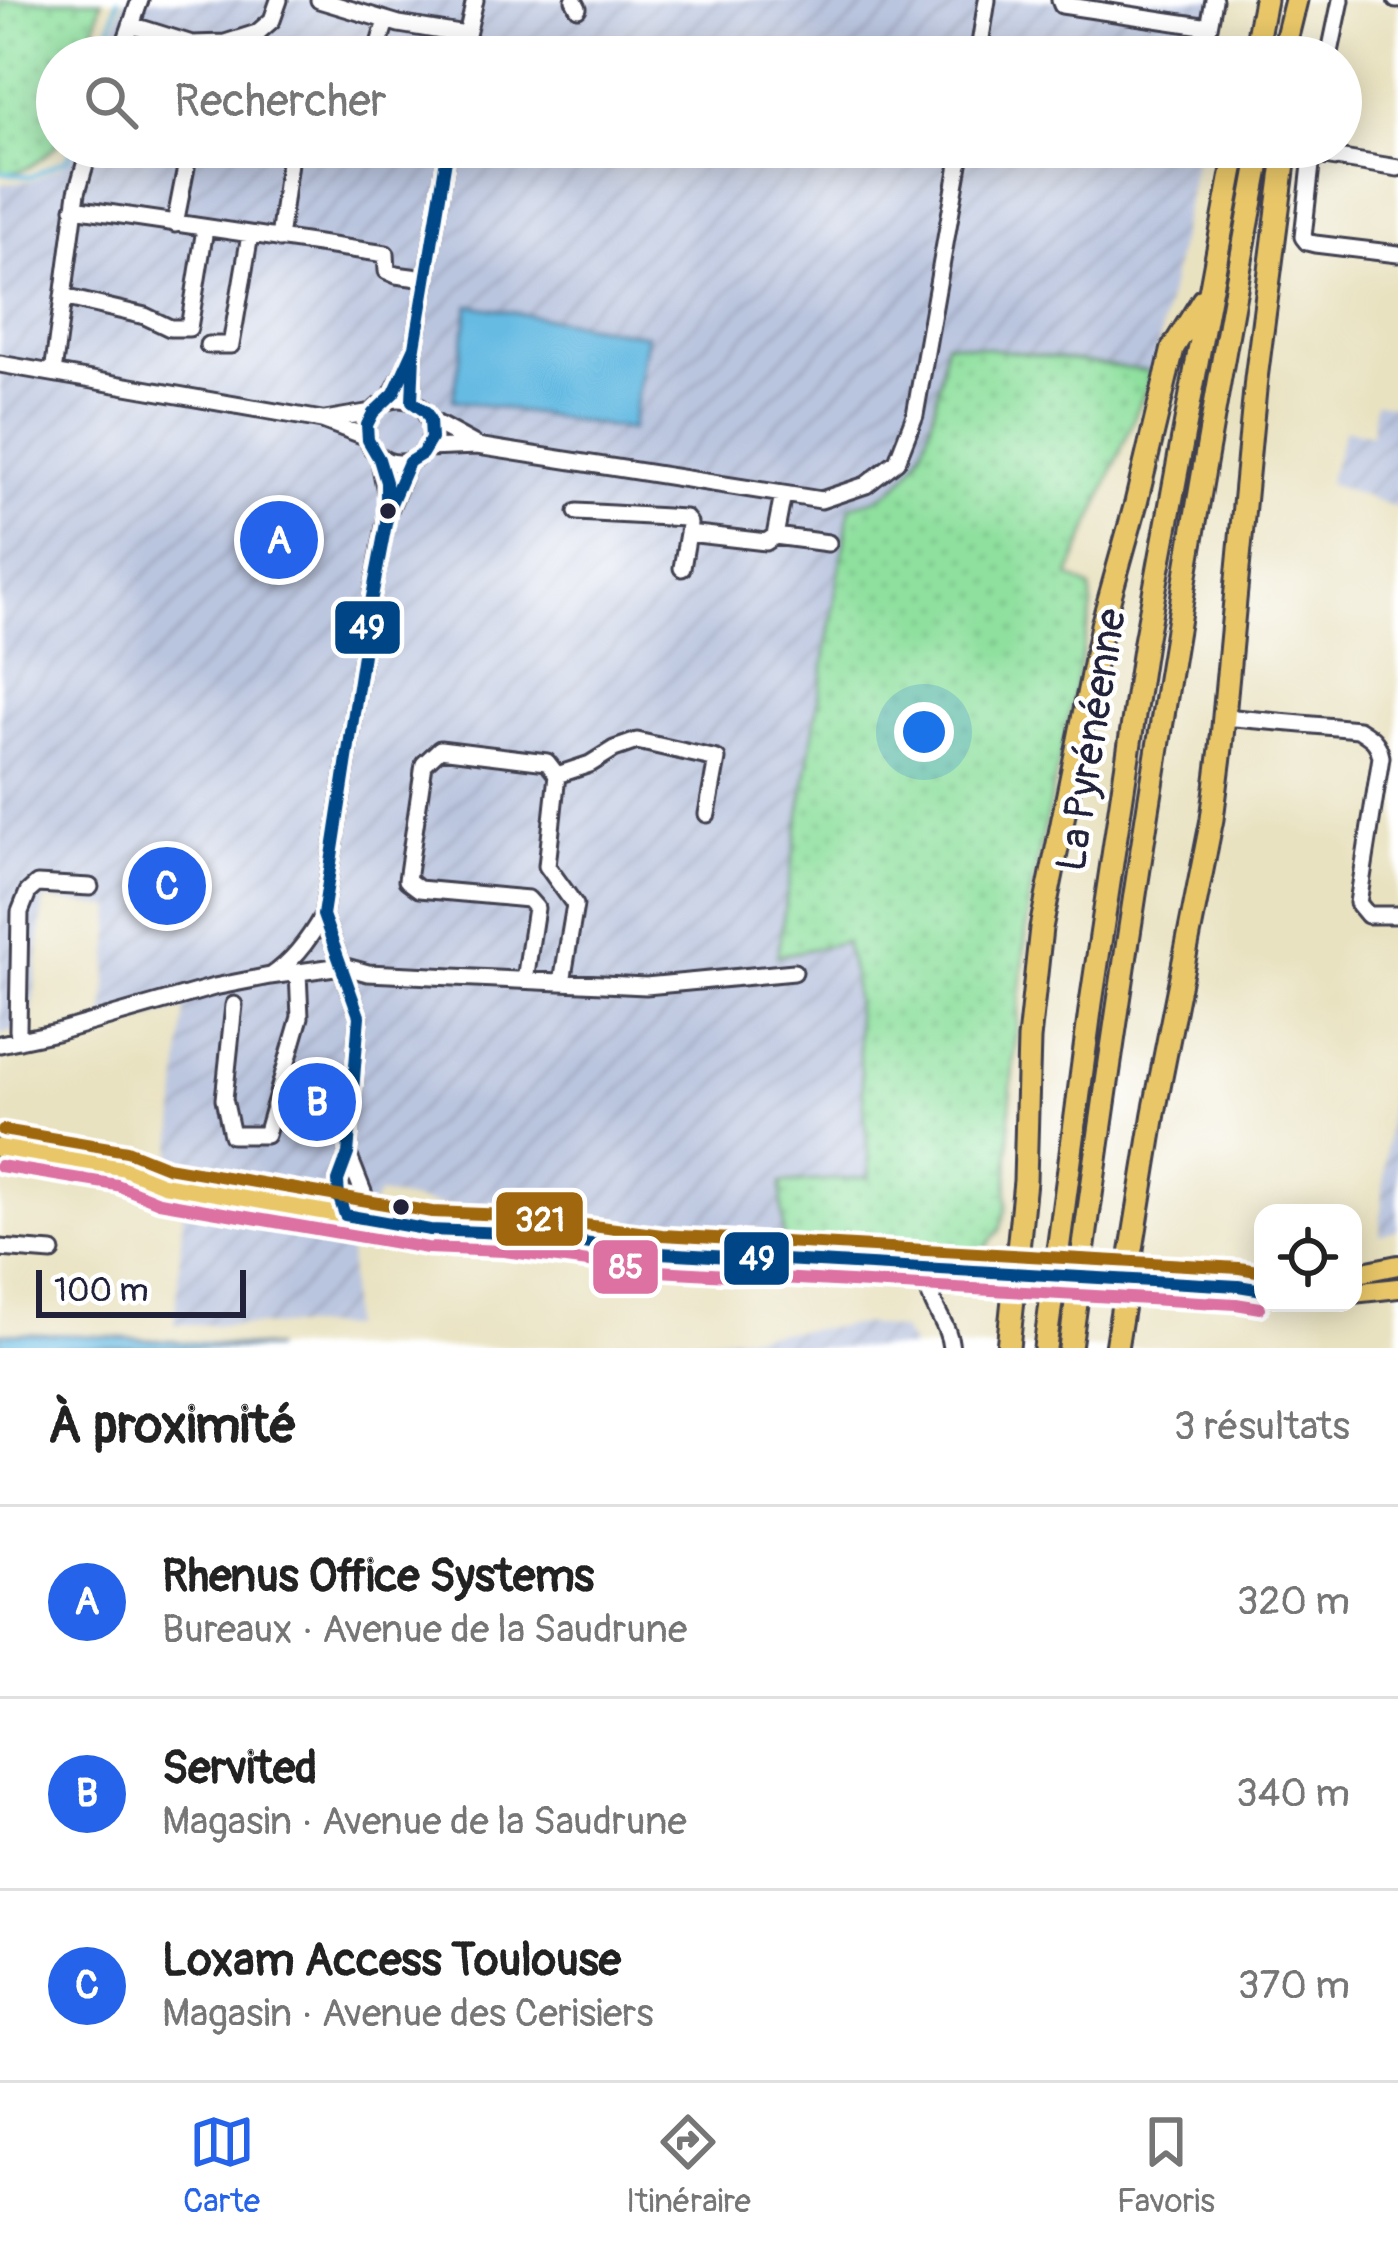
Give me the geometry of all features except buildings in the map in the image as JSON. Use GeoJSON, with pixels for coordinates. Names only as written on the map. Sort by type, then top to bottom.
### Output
{"type":"FeatureCollection","features":[{"type":"Feature","properties":{"kind":"highway"},"geometry":{"type":"LineString","coordinates":[[1258,36],[1265,0]]}},
{"type":"Feature","properties":{"kind":"highway"},"geometry":{"type":"LineString","coordinates":[[1288,36],[1296,0]]}},
{"type":"Feature","properties":{"kind":"highway"},"geometry":{"type":"LineString","coordinates":[[1291,24],[1291,36]]}},
{"type":"Feature","properties":{"kind":"highway","name":"La Pyrénéenne"},"geometry":{"type":"LineString","coordinates":[[1045,1348],[1142,665],[1233,168]]}},
{"type":"Feature","properties":{"kind":"highway","name":"La Pyrénéenne"},"geometry":{"type":"LineString","coordinates":[[1070,1348],[1174,645],[1258,168]]}},
{"type":"Feature","properties":{"kind":"highway"},"geometry":{"type":"LineString","coordinates":[[1116,1348],[1154,1113],[1205,858],[1283,168]]}},
{"type":"Feature","properties":{"kind":"highway"},"geometry":{"type":"LineString","coordinates":[[1008,1348],[1025,1181],[1029,1039],[1041,928],[1102,626],[1173,348],[1208,292]]}},
{"type":"Feature","properties":{"kind":"main road"},"geometry":{"type":"LineString","coordinates":[[0,1148],[344,1199],[436,1230],[506,1233],[660,1252],[1254,1287]]}},
{"type":"Feature","properties":{"kind":"main road"},"geometry":{"type":"LineString","coordinates":[[1362,1272],[1398,1265]]}},
{"type":"Feature","properties":{"kind":"main road"},"geometry":{"type":"LineString","coordinates":[[1362,1293],[1398,1288]]}},
{"type":"Feature","properties":{"kind":"street"},"geometry":{"type":"LineString","coordinates":[[127,36],[140,0]]}},
{"type":"Feature","properties":{"kind":"street"},"geometry":{"type":"LineString","coordinates":[[247,36],[272,20],[279,0]]}},
{"type":"Feature","properties":{"kind":"street"},"geometry":{"type":"LineString","coordinates":[[319,0],[386,21],[466,35],[475,0]]}},
{"type":"Feature","properties":{"kind":"street"},"geometry":{"type":"LineString","coordinates":[[982,36],[988,0]]}},
{"type":"Feature","properties":{"kind":"street"},"geometry":{"type":"LineString","coordinates":[[1060,0],[1209,27],[1214,0]]}},
{"type":"Feature","properties":{"kind":"street"},"geometry":{"type":"LineString","coordinates":[[1333,36],[1340,0]]}},
{"type":"Feature","properties":{"kind":"street"},"geometry":{"type":"LineString","coordinates":[[380,36],[386,21]]}},
{"type":"Feature","properties":{"kind":"street"},"geometry":{"type":"LineString","coordinates":[[131,25],[166,36]]}},
{"type":"Feature","properties":{"kind":"street"},"geometry":{"type":"LineString","coordinates":[[1362,161],[1398,168]]}},
{"type":"Feature","properties":{"kind":"street"},"geometry":{"type":"LineString","coordinates":[[53,373],[74,208],[84,168]]}},
{"type":"Feature","properties":{"kind":"street"},"geometry":{"type":"LineString","coordinates":[[175,224],[186,168]]}},
{"type":"Feature","properties":{"kind":"street"},"geometry":{"type":"LineString","coordinates":[[279,239],[288,168]]}},
{"type":"Feature","properties":{"kind":"street"},"geometry":{"type":"LineString","coordinates":[[412,402],[413,353],[444,168]]}},
{"type":"Feature","properties":{"kind":"street"},"geometry":{"type":"LineString","coordinates":[[271,976],[302,948],[323,915],[389,508],[410,462],[427,448],[476,446],[821,500],[866,485],[897,461],[915,415],[958,168]]}},
{"type":"Feature","properties":{"kind":"street"},"geometry":{"type":"LineString","coordinates":[[1310,168],[1303,237],[1307,242],[1398,254]]}},
{"type":"Feature","properties":{"kind":"street"},"geometry":{"type":"LineString","coordinates":[[74,208],[386,254],[387,271],[426,279]]}},
{"type":"Feature","properties":{"kind":"street"},"geometry":{"type":"LineString","coordinates":[[63,297],[145,316],[170,328],[189,328],[205,229]]}},
{"type":"Feature","properties":{"kind":"street"},"geometry":{"type":"LineString","coordinates":[[208,345],[231,345],[250,235]]}},
{"type":"Feature","properties":{"kind":"street"},"geometry":{"type":"LineString","coordinates":[[322,420],[372,412],[388,400],[413,353]]}},
{"type":"Feature","properties":{"kind":"street"},"geometry":{"type":"LineString","coordinates":[[0,364],[322,420],[367,437]]}},
{"type":"Feature","properties":{"kind":"street"},"geometry":{"type":"LineString","coordinates":[[388,400],[405,399],[426,412],[431,429],[427,448]]}},
{"type":"Feature","properties":{"kind":"street"},"geometry":{"type":"LineString","coordinates":[[372,412],[367,437],[379,457],[389,508]]}},
{"type":"Feature","properties":{"kind":"street"},"geometry":{"type":"LineString","coordinates":[[430,420],[476,446]]}},
{"type":"Feature","properties":{"kind":"street"},"geometry":{"type":"LineString","coordinates":[[379,457],[399,464],[410,462]]}},
{"type":"Feature","properties":{"kind":"street"},"geometry":{"type":"LineString","coordinates":[[775,536],[783,494]]}},
{"type":"Feature","properties":{"kind":"street"},"geometry":{"type":"LineString","coordinates":[[577,512],[685,518],[689,523],[682,568]]}},
{"type":"Feature","properties":{"kind":"street"},"geometry":{"type":"LineString","coordinates":[[688,533],[766,542],[775,536],[828,542]]}},
{"type":"Feature","properties":{"kind":"street"},"geometry":{"type":"LineString","coordinates":[[1224,717],[1358,729],[1372,737],[1381,757],[1358,902],[1368,915],[1398,915]]}},
{"type":"Feature","properties":{"kind":"street"},"geometry":{"type":"LineString","coordinates":[[557,775],[637,741],[682,748],[717,759],[707,814]]}},
{"type":"Feature","properties":{"kind":"street"},"geometry":{"type":"LineString","coordinates":[[525,980],[536,908],[528,899],[419,889],[407,880],[424,764],[440,749],[547,762],[557,775],[548,866],[575,905],[562,982]]}},
{"type":"Feature","properties":{"kind":"street"},"geometry":{"type":"LineString","coordinates":[[528,899],[554,877]]}},
{"type":"Feature","properties":{"kind":"street"},"geometry":{"type":"LineString","coordinates":[[20,1040],[23,901],[37,884],[90,887]]}},
{"type":"Feature","properties":{"kind":"street"},"geometry":{"type":"LineString","coordinates":[[323,915],[359,1016],[344,1199]]}},
{"type":"Feature","properties":{"kind":"street"},"geometry":{"type":"LineString","coordinates":[[0,1044],[214,987],[342,966],[368,973],[646,986],[794,972]]}},
{"type":"Feature","properties":{"kind":"street"},"geometry":{"type":"LineString","coordinates":[[234,1005],[224,1099],[232,1135],[266,1135],[300,1017],[298,972]]}},
{"type":"Feature","properties":{"kind":"street"},"geometry":{"type":"LineString","coordinates":[[0,1248],[52,1252]]}},
{"type":"Feature","properties":{"kind":"street"},"geometry":{"type":"LineString","coordinates":[[927,1268],[926,1288],[951,1348]]}},
{"type":"Feature","properties":{"kind":"shaded area"},"geometry":{"type":"Polygon","coordinates":[[[124,0],[1226,0],[1220,36],[112,36],[124,0]]]}},
{"type":"Feature","properties":{"kind":"shaded area"},"geometry":{"type":"Polygon","coordinates":[[[58,168],[1194,168],[1153,372],[946,343],[927,434],[913,471],[878,498],[778,955],[844,941],[853,975],[870,1178],[781,1183],[784,1249],[641,1235],[378,1194],[350,1246],[349,1327],[175,1324],[184,1199],[172,1161],[185,1008],[103,1032],[113,908],[44,899],[31,1027],[0,1034],[0,184],[31,181],[58,168]]]}},
{"type":"Feature","properties":{"kind":"shaded area"},"geometry":{"type":"Polygon","coordinates":[[[1375,403],[1398,406],[1398,508],[1328,483],[1345,429],[1371,435],[1375,403]]]}},
{"type":"Feature","properties":{"kind":"shaded area"},"geometry":{"type":"Polygon","coordinates":[[[1398,969],[1398,1229],[1380,1235],[1398,969]]]}},
{"type":"Feature","properties":{"kind":"shaded area"},"geometry":{"type":"Polygon","coordinates":[[[867,1324],[901,1330],[913,1348],[611,1348],[867,1324]]]}},
{"type":"Feature","properties":{"kind":"green space"},"geometry":{"type":"Polygon","coordinates":[[[0,0],[102,0],[92,36],[36,36],[36,163],[0,172],[0,0]]]}},
{"type":"Feature","properties":{"kind":"green space"},"geometry":{"type":"Polygon","coordinates":[[[946,342],[1153,372],[1069,576],[1090,588],[1092,607],[1030,896],[1011,1088],[1007,1206],[1000,1230],[984,1249],[949,1259],[784,1249],[781,1183],[870,1177],[853,975],[845,942],[777,956],[850,506],[878,498],[911,469],[929,430],[946,342]]]}},
{"type":"Feature","properties":{"kind":"water"},"geometry":{"type":"Polygon","coordinates":[[[469,305],[647,335],[631,430],[453,400],[469,305]]]}},
{"type":"Feature","properties":{"kind":"water"},"geometry":{"type":"Polygon","coordinates":[[[0,1333],[78,1335],[275,1348],[0,1348],[0,1333]]]}},
{"type":"Feature","properties":{"kind":"waterway"},"geometry":{"type":"LineString","coordinates":[[109,36],[118,0]]}},
{"type":"Feature","properties":{"kind":"waterway"},"geometry":{"type":"LineString","coordinates":[[0,172],[30,177],[48,168]]}},
{"type":"Feature","properties":{"kind":"transit line","name":"49"},"geometry":{"type":"LineString","coordinates":[[445,168],[414,353],[412,402],[426,412],[431,439],[422,454],[409,462],[389,508],[323,915],[359,1016],[348,1154],[338,1181],[345,1215],[430,1230],[506,1233],[660,1253],[1254,1289]]}},
{"type":"Feature","properties":{"kind":"transit line","name":"49"},"geometry":{"type":"LineString","coordinates":[[386,524],[386,482],[368,440],[367,425],[394,393],[415,347]]}},
{"type":"Feature","properties":{"kind":"transit line","name":"321"},"geometry":{"type":"LineString","coordinates":[[3,1130],[127,1151],[167,1167],[432,1212],[508,1215],[662,1235],[1254,1270]]}},
{"type":"Feature","properties":{"kind":"transit line","name":"85"},"geometry":{"type":"LineString","coordinates":[[0,1166],[117,1185],[159,1202],[427,1248],[504,1251],[658,1271],[1254,1307]]}},
{"type":"Feature","properties":{"kind":"place","name":"Rhenus Office Systems"},"geometry":{"type":"Point","coordinates":[279,540]}},
{"type":"Feature","properties":{"kind":"place","name":"Loxam Access Toulouse"},"geometry":{"type":"Point","coordinates":[167,886]}},
{"type":"Feature","properties":{"kind":"place","name":"Servited"},"geometry":{"type":"Point","coordinates":[317,1102]}}]}
